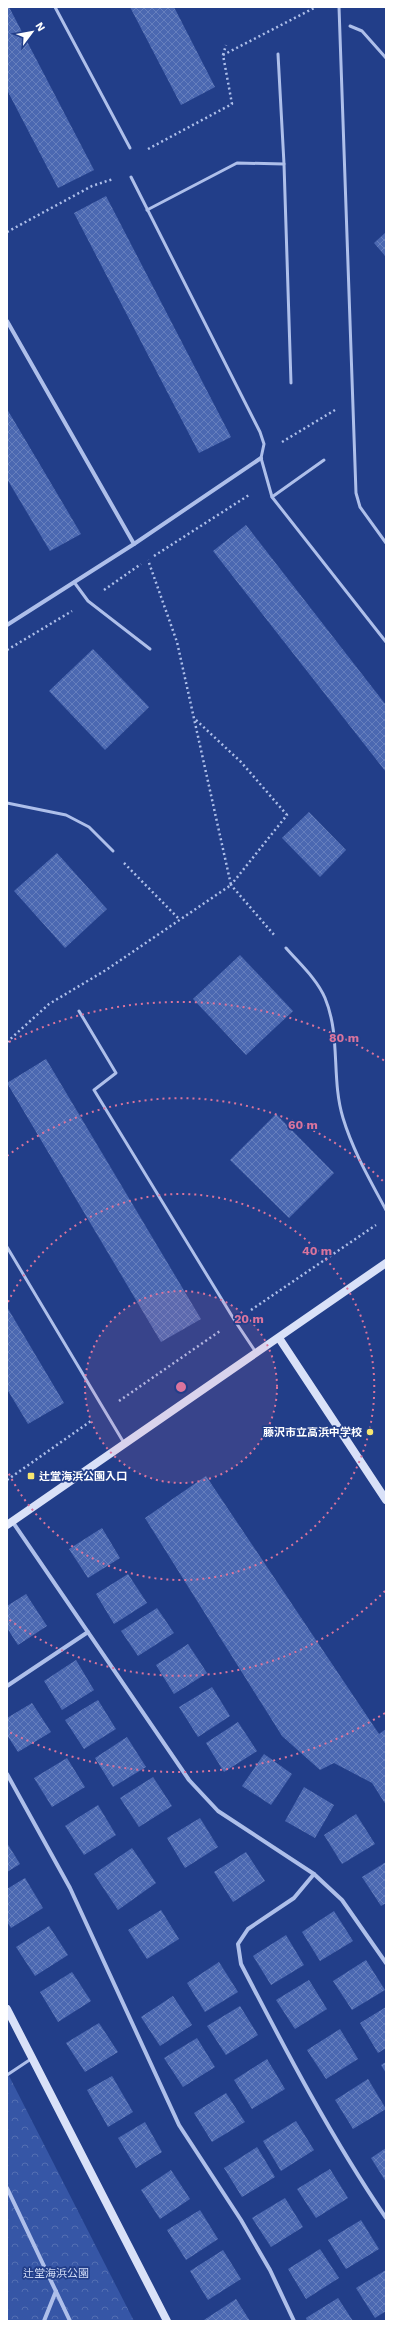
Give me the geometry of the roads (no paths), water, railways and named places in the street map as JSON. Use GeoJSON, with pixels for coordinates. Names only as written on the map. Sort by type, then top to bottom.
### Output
{"type":"FeatureCollection","features":[{"type":"Feature","properties":{"kind":"street"},"geometry":{"type":"LineString","coordinates":[[7,321],[134,544]]}},
{"type":"Feature","properties":{"kind":"street"},"geometry":{"type":"LineString","coordinates":[[8,624],[134,544],[261,458]]}},
{"type":"Feature","properties":{"kind":"street"},"geometry":{"type":"LineString","coordinates":[[386,1263],[10,1523],[88,1632],[189,1780],[218,1811],[314,1874],[342,1900],[386,1963]]}},
{"type":"Feature","properties":{"kind":"street"},"geometry":{"type":"LineString","coordinates":[[279,1338],[386,1500]]}},
{"type":"Feature","properties":{"kind":"street"},"geometry":{"type":"LineString","coordinates":[[7,1686],[88,1632]]}},
{"type":"Feature","properties":{"kind":"street"},"geometry":{"type":"LineString","coordinates":[[7,1774],[70,1888],[179,2124],[241,2220],[270,2270],[294,2321]]}},
{"type":"Feature","properties":{"kind":"street"},"geometry":{"type":"LineString","coordinates":[[314,1874],[294,1898],[248,1930],[238,1944],[241,1964],[301,2078],[349,2164],[386,2218]]}},
{"type":"Feature","properties":{"kind":"street"},"geometry":{"type":"LineString","coordinates":[[7,2009],[31,2059],[167,2321]]}},
{"type":"Feature","properties":{"kind":"street"},"geometry":{"type":"LineString","coordinates":[[7,2188],[70,2321]]}},
{"type":"Feature","properties":{"kind":"street"},"geometry":{"type":"LineString","coordinates":[[44,2321],[56,2291]]}},
{"type":"Feature","properties":{"kind":"lane"},"geometry":{"type":"LineString","coordinates":[[55,7],[130,148]]}},
{"type":"Feature","properties":{"kind":"lane"},"geometry":{"type":"LineString","coordinates":[[339,7],[356,493],[360,507],[386,543]]}},
{"type":"Feature","properties":{"kind":"lane"},"geometry":{"type":"LineString","coordinates":[[350,26],[362,31],[386,58]]}},
{"type":"Feature","properties":{"kind":"lane"},"geometry":{"type":"LineString","coordinates":[[278,54],[284,164],[291,383]]}},
{"type":"Feature","properties":{"kind":"lane"},"geometry":{"type":"LineString","coordinates":[[147,210],[237,163],[284,164]]}},
{"type":"Feature","properties":{"kind":"lane"},"geometry":{"type":"LineString","coordinates":[[131,177],[260,432],[264,444],[261,458],[272,497],[386,642]]}},
{"type":"Feature","properties":{"kind":"lane"},"geometry":{"type":"LineString","coordinates":[[272,497],[324,460]]}},
{"type":"Feature","properties":{"kind":"lane"},"geometry":{"type":"LineString","coordinates":[[74,582],[88,601],[150,649]]}},
{"type":"Feature","properties":{"kind":"lane"},"geometry":{"type":"LineString","coordinates":[[7,619],[8,624]]}},
{"type":"Feature","properties":{"kind":"lane"},"geometry":{"type":"LineString","coordinates":[[7,804],[66,815],[89,827],[112,851]]}},
{"type":"Feature","properties":{"kind":"lane"},"geometry":{"type":"LineString","coordinates":[[286,948],[310,975],[325,997],[333,1024],[336,1080],[343,1118],[362,1166],[386,1210]]}},
{"type":"Feature","properties":{"kind":"lane"},"geometry":{"type":"LineString","coordinates":[[79,1011],[116,1073],[94,1090],[256,1353]]}},
{"type":"Feature","properties":{"kind":"lane"},"geometry":{"type":"LineString","coordinates":[[7,1247],[124,1443]]}},
{"type":"Feature","properties":{"kind":"lane"},"geometry":{"type":"LineString","coordinates":[[7,2075],[31,2059]]}},
{"type":"Feature","properties":{"kind":"place","name":"藤沢市立高浜中学校"},"geometry":{"type":"Point","coordinates":[370,1432]}},
{"type":"Feature","properties":{"kind":"place","name":"辻堂海浜公園入口"},"geometry":{"type":"Point","coordinates":[31,1476]}},
{"type":"Feature","properties":{"kind":"park label","name":"辻堂海浜公園"},"geometry":{"type":"Point","coordinates":[56,2273]}}]}
